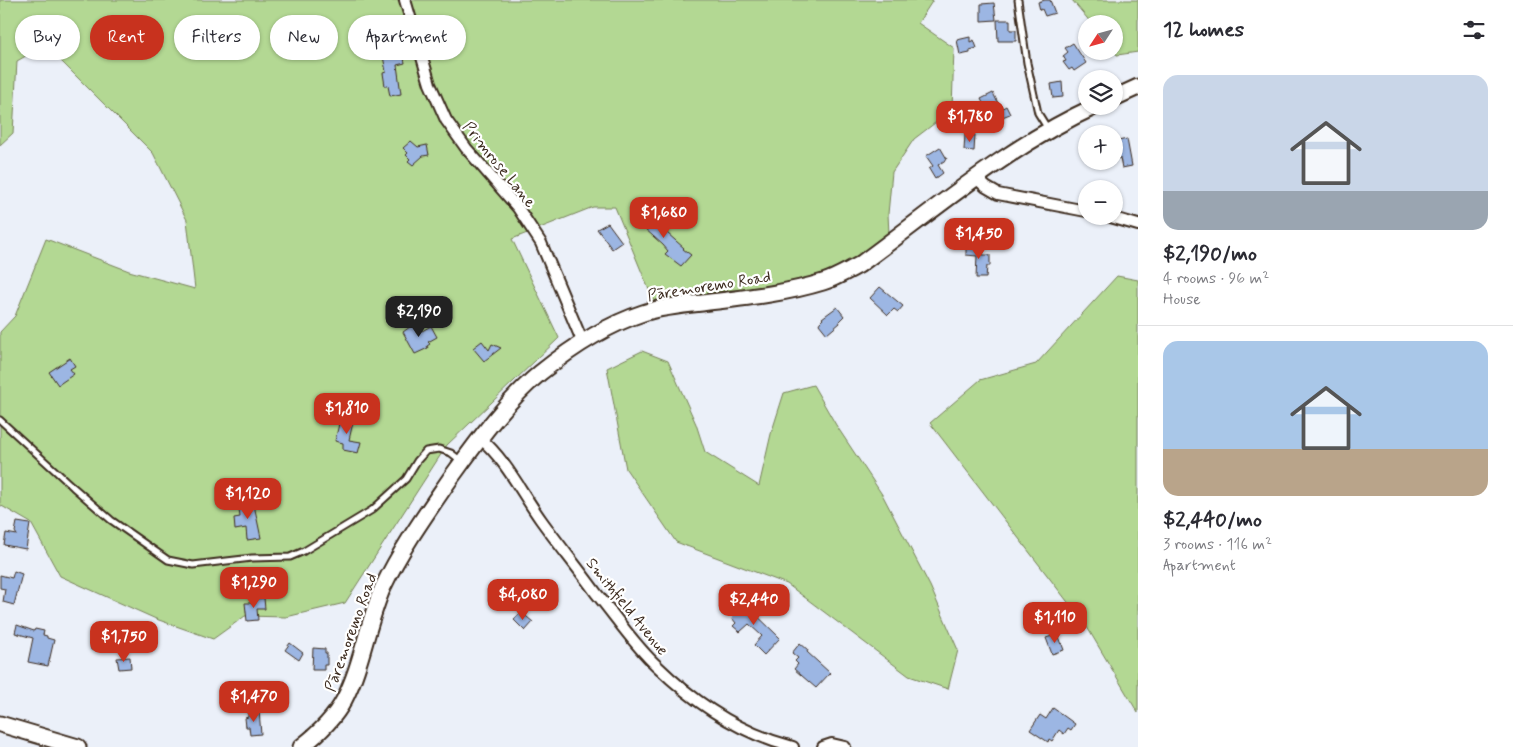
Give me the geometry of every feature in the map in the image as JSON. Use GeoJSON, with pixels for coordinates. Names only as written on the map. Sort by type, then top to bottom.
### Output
{"type":"FeatureCollection","features":[{"type":"Feature","properties":{"kind":"street","name":"Primrose Lane"},"geometry":{"type":"LineString","coordinates":[[405,0],[430,84],[446,120],[466,148],[518,208],[541,242],[583,343]]}},
{"type":"Feature","properties":{"kind":"street"},"geometry":{"type":"LineString","coordinates":[[1123,94],[1138,87]]}},
{"type":"Feature","properties":{"kind":"street","name":"Pāremoremo Road"},"geometry":{"type":"LineString","coordinates":[[301,747],[314,737],[337,712],[350,686],[375,607],[395,563],[429,509],[497,415],[539,374],[583,343],[619,322],[642,313],[663,308],[795,289],[833,278],[859,265],[975,177],[1048,130],[1078,115]]}},
{"type":"Feature","properties":{"kind":"street"},"geometry":{"type":"LineString","coordinates":[[975,177],[986,187],[998,194],[1078,209]]}},
{"type":"Feature","properties":{"kind":"street"},"geometry":{"type":"LineString","coordinates":[[1123,220],[1138,224]]}},
{"type":"Feature","properties":{"kind":"street","name":"Smithfield Avenue"},"geometry":{"type":"LineString","coordinates":[[480,438],[496,453],[552,535],[627,632],[656,666],[698,700],[735,725],[758,736],[793,747]]}},
{"type":"Feature","properties":{"kind":"street"},"geometry":{"type":"LineString","coordinates":[[0,724],[78,747]]}},
{"type":"Feature","properties":{"kind":"street"},"geometry":{"type":"LineString","coordinates":[[823,747],[832,744],[845,747]]}},
{"type":"Feature","properties":{"kind":"lane"},"geometry":{"type":"LineString","coordinates":[[1018,0],[1027,63],[1038,113],[1048,130]]}},
{"type":"Feature","properties":{"kind":"lane"},"geometry":{"type":"LineString","coordinates":[[0,420],[73,488],[111,520],[168,560],[193,566],[252,558],[290,557],[304,551],[372,510],[406,479],[417,461],[426,451],[439,449],[451,453],[463,461]]}},
{"type":"Feature","properties":{"kind":"green space"},"geometry":{"type":"Polygon","coordinates":[[[0,0],[933,0],[918,23],[954,48],[952,110],[914,139],[892,172],[888,214],[889,234],[849,262],[816,276],[780,284],[654,302],[615,207],[593,207],[512,239],[559,338],[447,445],[345,603],[286,617],[245,616],[213,639],[156,619],[60,576],[31,523],[0,505],[0,332],[15,316],[46,239],[129,271],[195,289],[187,220],[153,153],[60,60],[80,60],[80,15],[15,15],[15,60],[19,60],[17,61],[13,133],[0,145],[0,0]]]}},
{"type":"Feature","properties":{"kind":"green space"},"geometry":{"type":"Polygon","coordinates":[[[1072,0],[1138,0],[1138,52],[1123,54],[1123,15],[1084,15],[1072,0]]]}},
{"type":"Feature","properties":{"kind":"green space"},"geometry":{"type":"Polygon","coordinates":[[[1117,276],[1138,280],[1138,713],[1087,627],[930,423],[980,380],[1036,364],[1117,276]]]}},
{"type":"Feature","properties":{"kind":"green space"},"geometry":{"type":"Polygon","coordinates":[[[642,351],[668,361],[696,424],[705,452],[759,486],[771,434],[784,393],[813,385],[836,425],[883,496],[930,586],[958,650],[948,689],[909,676],[787,584],[676,542],[626,469],[607,368],[642,351]]]}},
{"type":"Feature","properties":{"kind":"building"},"geometry":{"type":"Polygon","coordinates":[[[1050,0],[1055,13],[1045,16],[1042,9],[1040,10],[1038,2],[1050,0]]]}},
{"type":"Feature","properties":{"kind":"building"},"geometry":{"type":"Polygon","coordinates":[[[994,3],[996,20],[981,21],[981,4],[994,3]]]}},
{"type":"Feature","properties":{"kind":"building"},"geometry":{"type":"Polygon","coordinates":[[[997,20],[1010,20],[1010,30],[1016,30],[1016,41],[998,41],[997,20]]]}},
{"type":"Feature","properties":{"kind":"building"},"geometry":{"type":"Polygon","coordinates":[[[970,37],[970,42],[974,40],[977,48],[970,50],[970,53],[960,55],[957,40],[970,37]]]}},
{"type":"Feature","properties":{"kind":"building"},"geometry":{"type":"Polygon","coordinates":[[[1073,43],[1078,51],[1078,60],[1084,60],[1086,63],[1074,71],[1072,68],[1069,70],[1063,62],[1066,61],[1063,56],[1068,52],[1065,48],[1073,43]]]}},
{"type":"Feature","properties":{"kind":"building"},"geometry":{"type":"Polygon","coordinates":[[[384,60],[404,60],[405,63],[397,65],[401,94],[390,96],[388,86],[385,86],[383,73],[386,72],[384,60]]]}},
{"type":"Feature","properties":{"kind":"building"},"geometry":{"type":"Polygon","coordinates":[[[1062,82],[1063,97],[1053,98],[1051,84],[1062,82]]]}},
{"type":"Feature","properties":{"kind":"building"},"geometry":{"type":"Polygon","coordinates":[[[993,93],[1001,109],[1006,106],[1010,114],[992,121],[981,99],[993,93]]]}},
{"type":"Feature","properties":{"kind":"building"},"geometry":{"type":"Polygon","coordinates":[[[965,135],[975,135],[974,151],[964,150],[965,135]]]}},
{"type":"Feature","properties":{"kind":"building"},"geometry":{"type":"Polygon","coordinates":[[[1127,139],[1132,166],[1123,168],[1123,140],[1127,139]]]}},
{"type":"Feature","properties":{"kind":"building"},"geometry":{"type":"Polygon","coordinates":[[[411,141],[418,147],[427,145],[429,155],[423,156],[413,165],[408,161],[410,159],[406,155],[408,153],[403,148],[411,141]]]}},
{"type":"Feature","properties":{"kind":"building"},"geometry":{"type":"Polygon","coordinates":[[[940,147],[947,159],[938,165],[943,173],[935,179],[929,169],[933,166],[926,156],[940,147]]]}},
{"type":"Feature","properties":{"kind":"building"},"geometry":{"type":"Polygon","coordinates":[[[642,211],[691,255],[681,266],[665,254],[668,251],[663,245],[635,220],[642,211]]]}},
{"type":"Feature","properties":{"kind":"building"},"geometry":{"type":"Polygon","coordinates":[[[608,223],[622,242],[612,249],[597,229],[608,223]]]}},
{"type":"Feature","properties":{"kind":"building"},"geometry":{"type":"Polygon","coordinates":[[[966,246],[983,246],[983,255],[990,255],[990,266],[987,266],[986,278],[976,278],[977,256],[966,255],[966,246]]]}},
{"type":"Feature","properties":{"kind":"building"},"geometry":{"type":"Polygon","coordinates":[[[880,287],[903,306],[898,312],[894,309],[888,315],[870,298],[880,287]]]}},
{"type":"Feature","properties":{"kind":"building"},"geometry":{"type":"Polygon","coordinates":[[[837,307],[844,316],[839,321],[840,323],[827,334],[819,324],[822,318],[837,307]]]}},
{"type":"Feature","properties":{"kind":"building"},"geometry":{"type":"Polygon","coordinates":[[[414,324],[418,331],[431,326],[437,337],[428,342],[430,344],[427,346],[428,348],[415,354],[403,332],[414,324]]]}},
{"type":"Feature","properties":{"kind":"building"},"geometry":{"type":"Polygon","coordinates":[[[482,341],[489,350],[492,344],[501,348],[484,361],[473,348],[482,341]]]}},
{"type":"Feature","properties":{"kind":"building"},"geometry":{"type":"Polygon","coordinates":[[[70,358],[75,366],[70,369],[74,374],[58,385],[49,372],[70,358]]]}},
{"type":"Feature","properties":{"kind":"building"},"geometry":{"type":"Polygon","coordinates":[[[341,415],[354,418],[349,440],[361,442],[358,453],[343,450],[343,443],[335,441],[341,415]]]}},
{"type":"Feature","properties":{"kind":"building"},"geometry":{"type":"Polygon","coordinates":[[[253,500],[261,538],[247,540],[246,528],[235,530],[234,518],[240,517],[238,502],[253,500]]]}},
{"type":"Feature","properties":{"kind":"building"},"geometry":{"type":"Polygon","coordinates":[[[17,522],[30,524],[26,549],[4,545],[6,533],[17,535],[15,532],[17,522]]]}},
{"type":"Feature","properties":{"kind":"building"},"geometry":{"type":"Polygon","coordinates":[[[14,571],[22,574],[14,605],[3,602],[5,589],[0,588],[0,575],[12,578],[14,571]]]}},
{"type":"Feature","properties":{"kind":"building"},"geometry":{"type":"Polygon","coordinates":[[[264,598],[265,609],[257,609],[258,620],[247,621],[245,603],[255,603],[255,599],[264,598]]]}},
{"type":"Feature","properties":{"kind":"building"},"geometry":{"type":"Polygon","coordinates":[[[740,599],[780,638],[764,655],[754,645],[762,636],[749,624],[740,632],[733,626],[736,623],[732,618],[734,616],[729,611],[740,599]]]}},
{"type":"Feature","properties":{"kind":"building"},"geometry":{"type":"Polygon","coordinates":[[[521,612],[533,622],[525,631],[514,620],[521,612]]]}},
{"type":"Feature","properties":{"kind":"building"},"geometry":{"type":"Polygon","coordinates":[[[17,625],[34,631],[35,629],[44,631],[43,635],[54,640],[48,666],[28,662],[33,638],[15,633],[17,625]]]}},
{"type":"Feature","properties":{"kind":"building"},"geometry":{"type":"Polygon","coordinates":[[[115,633],[116,649],[91,650],[90,635],[115,633]]]}},
{"type":"Feature","properties":{"kind":"building"},"geometry":{"type":"Polygon","coordinates":[[[1058,634],[1064,650],[1052,654],[1046,638],[1058,634]]]}},
{"type":"Feature","properties":{"kind":"building"},"geometry":{"type":"Polygon","coordinates":[[[290,643],[303,653],[299,660],[285,650],[290,643]]]}},
{"type":"Feature","properties":{"kind":"building"},"geometry":{"type":"Polygon","coordinates":[[[800,643],[830,673],[816,688],[794,669],[798,664],[795,661],[798,658],[792,653],[800,643]]]}},
{"type":"Feature","properties":{"kind":"building"},"geometry":{"type":"Polygon","coordinates":[[[313,648],[325,649],[325,653],[327,653],[327,665],[324,665],[324,670],[312,670],[313,648]]]}},
{"type":"Feature","properties":{"kind":"building"},"geometry":{"type":"Polygon","coordinates":[[[130,657],[131,668],[119,669],[117,658],[130,657]]]}},
{"type":"Feature","properties":{"kind":"building"},"geometry":{"type":"Polygon","coordinates":[[[1053,708],[1075,724],[1071,730],[1068,728],[1064,734],[1059,730],[1052,741],[1049,739],[1048,742],[1030,730],[1040,715],[1046,719],[1053,708]]]}},
{"type":"Feature","properties":{"kind":"building"},"geometry":{"type":"Polygon","coordinates":[[[259,711],[261,734],[250,735],[249,727],[246,727],[245,718],[248,717],[248,712],[259,711]]]}}]}
